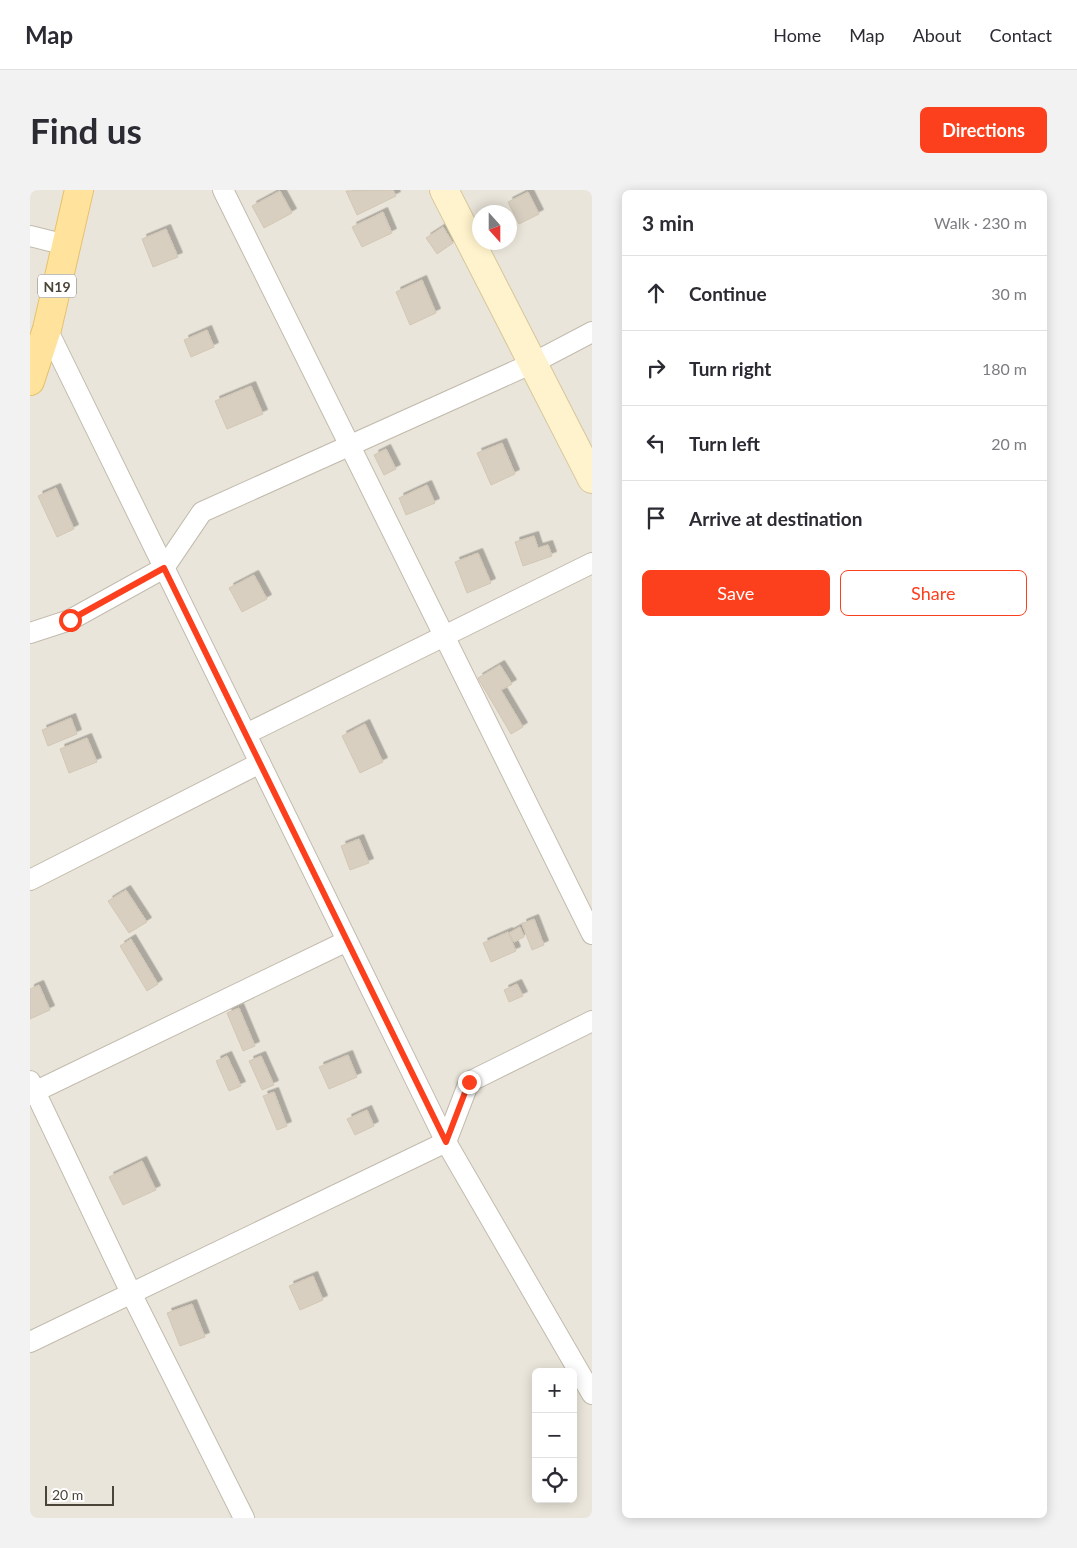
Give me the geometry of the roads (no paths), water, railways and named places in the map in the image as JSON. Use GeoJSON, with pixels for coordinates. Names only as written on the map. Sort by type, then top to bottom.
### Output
{"type":"FeatureCollection","features":[{"type":"Feature","properties":{"kind":"main road","name":"N19"},"geometry":{"type":"LineString","coordinates":[[30,381],[47,329],[79,190]]}},
{"type":"Feature","properties":{"kind":"street"},"geometry":{"type":"LineString","coordinates":[[223,190],[592,934]]}},
{"type":"Feature","properties":{"kind":"street"},"geometry":{"type":"LineString","coordinates":[[444,190],[592,479]]}},
{"type":"Feature","properties":{"kind":"street"},"geometry":{"type":"LineString","coordinates":[[30,236],[66,246]]}},
{"type":"Feature","properties":{"kind":"street"},"geometry":{"type":"LineString","coordinates":[[47,329],[446,1142],[592,1394]]}},
{"type":"Feature","properties":{"kind":"street"},"geometry":{"type":"LineString","coordinates":[[30,633],[70,620],[164,568],[202,512],[533,363],[592,332]]}},
{"type":"Feature","properties":{"kind":"street"},"geometry":{"type":"LineString","coordinates":[[246,734],[592,564]]}},
{"type":"Feature","properties":{"kind":"street"},"geometry":{"type":"LineString","coordinates":[[30,880],[260,763]]}},
{"type":"Feature","properties":{"kind":"street"},"geometry":{"type":"LineString","coordinates":[[244,1518],[131,1293],[32,1089],[347,941]]}},
{"type":"Feature","properties":{"kind":"street"},"geometry":{"type":"LineString","coordinates":[[30,1342],[446,1142],[469,1082],[592,1021]]}}]}
